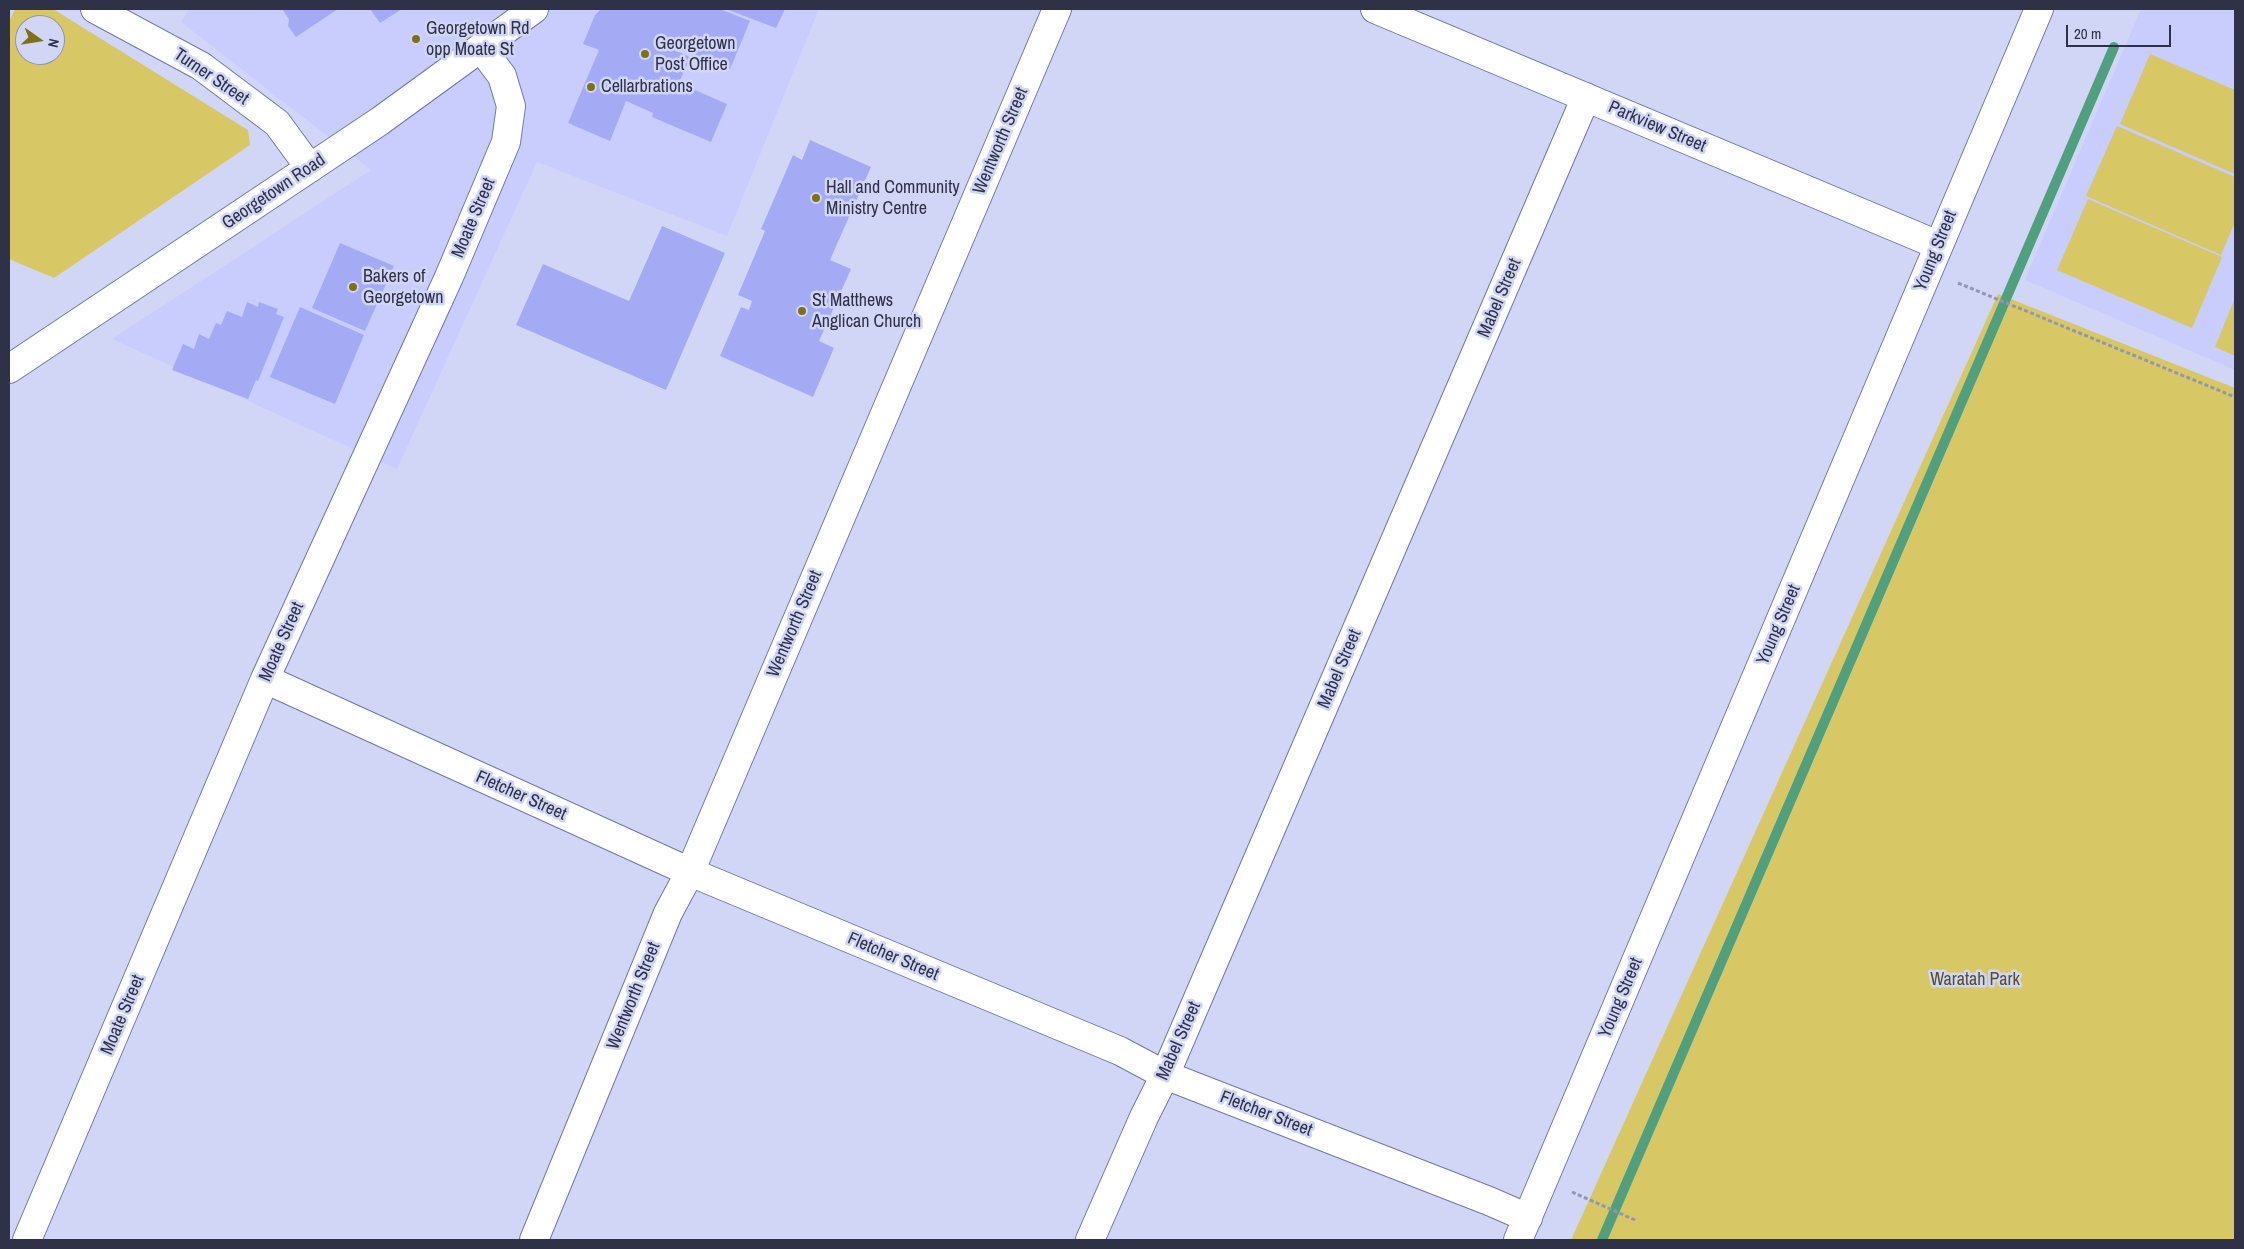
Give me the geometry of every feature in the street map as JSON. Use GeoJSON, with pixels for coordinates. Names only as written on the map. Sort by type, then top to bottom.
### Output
{"type":"FeatureCollection","features":[{"type":"Feature","properties":{"kind":"street","name":"Turner Street"},"geometry":{"type":"LineString","coordinates":[[95,9],[201,66],[277,123],[310,168]]}},
{"type":"Feature","properties":{"kind":"street","name":"Georgetown Road"},"geometry":{"type":"LineString","coordinates":[[9,369],[380,122],[534,9]]}},
{"type":"Feature","properties":{"kind":"street","name":"Wentworth Street"},"geometry":{"type":"LineString","coordinates":[[534,1240],[668,913],[690,872],[1057,9]]}},
{"type":"Feature","properties":{"kind":"street","name":"Parkview Street"},"geometry":{"type":"LineString","coordinates":[[1375,9],[1938,245]]}},
{"type":"Feature","properties":{"kind":"street","name":"Young Street"},"geometry":{"type":"LineString","coordinates":[[1523,1229],[2039,9]]}},
{"type":"Feature","properties":{"kind":"street","name":"Moate Street"},"geometry":{"type":"LineString","coordinates":[[28,1240],[265,679],[445,286],[506,142],[511,106],[502,76],[481,48]]}},
{"type":"Feature","properties":{"kind":"street","name":"Mabel Street"},"geometry":{"type":"LineString","coordinates":[[1090,1240],[1144,1117],[1165,1075],[1586,97]]}},
{"type":"Feature","properties":{"kind":"street","name":"Fletcher Street"},"geometry":{"type":"LineString","coordinates":[[265,679],[690,872],[1120,1051],[1165,1075],[1489,1201],[1523,1229]]}},
{"type":"Feature","properties":{"kind":"path"},"geometry":{"type":"LineString","coordinates":[[1990,296],[2235,397]]}},
{"type":"Feature","properties":{"kind":"path"},"geometry":{"type":"LineString","coordinates":[[1603,1207],[1635,1220]]}},
{"type":"Feature","properties":{"kind":"shaded area"},"geometry":{"type":"Polygon","coordinates":[[[189,9],[819,9],[727,236],[537,162],[397,469],[112,339],[371,170],[181,22],[189,9]]]}},
{"type":"Feature","properties":{"kind":"shaded area"},"geometry":{"type":"Polygon","coordinates":[[[2141,9],[2235,9],[2235,370],[2025,280],[2141,9]]]}},
{"type":"Feature","properties":{"kind":"green space"},"geometry":{"type":"Polygon","coordinates":[[[15,9],[53,9],[63,15],[15,15],[15,65],[65,65],[65,16],[248,130],[250,145],[54,278],[9,259],[9,22],[15,9]]]}},
{"type":"Feature","properties":{"kind":"green space"},"geometry":{"type":"Polygon","coordinates":[[[2150,54],[2235,90],[2235,174],[2120,124],[2150,54]]]}},
{"type":"Feature","properties":{"kind":"green space"},"geometry":{"type":"Polygon","coordinates":[[[2117,126],[2235,177],[2235,222],[2221,255],[2086,196],[2117,126]]]}},
{"type":"Feature","properties":{"kind":"green space"},"geometry":{"type":"Polygon","coordinates":[[[2088,199],[2222,257],[2192,328],[2057,270],[2088,199]]]}},
{"type":"Feature","properties":{"kind":"green space","name":"Waratah Park"},"geometry":{"type":"Polygon","coordinates":[[[1998,294],[2235,388],[2235,1240],[1571,1240],[1998,294]]]}},
{"type":"Feature","properties":{"kind":"green space"},"geometry":{"type":"Polygon","coordinates":[[[2235,298],[2235,356],[2215,347],[2235,298]]]}},
{"type":"Feature","properties":{"kind":"building"},"geometry":{"type":"Polygon","coordinates":[[[282,9],[338,9],[296,37],[288,26],[289,19],[282,9]]]}},
{"type":"Feature","properties":{"kind":"building"},"geometry":{"type":"Polygon","coordinates":[[[370,9],[402,9],[380,23],[370,9]]]}},
{"type":"Feature","properties":{"kind":"building"},"geometry":{"type":"Polygon","coordinates":[[[601,9],[720,9],[750,21],[730,69],[675,46],[674,50],[690,57],[679,83],[727,104],[711,142],[652,117],[653,113],[626,101],[610,141],[568,123],[599,50],[583,44],[595,15],[601,9]]]}},
{"type":"Feature","properties":{"kind":"building"},"geometry":{"type":"Polygon","coordinates":[[[726,9],[785,9],[776,28],[726,9]]]}},
{"type":"Feature","properties":{"kind":"building"},"geometry":{"type":"Polygon","coordinates":[[[810,140],[871,167],[830,260],[851,269],[819,341],[834,348],[813,397],[720,356],[741,307],[749,310],[752,301],[738,295],[765,231],[761,229],[793,155],[802,160],[810,140]]]}},
{"type":"Feature","properties":{"kind":"building"},"geometry":{"type":"Polygon","coordinates":[[[662,226],[725,253],[666,390],[516,325],[543,264],[629,301],[662,226]]]}},
{"type":"Feature","properties":{"kind":"building","name":"Bakers of Georgetown"},"geometry":{"type":"Polygon","coordinates":[[[340,243],[394,266],[365,331],[312,308],[340,243]]]}},
{"type":"Feature","properties":{"kind":"building"},"geometry":{"type":"Polygon","coordinates":[[[247,302],[258,307],[259,302],[278,309],[276,314],[284,317],[258,381],[256,380],[248,399],[172,370],[183,344],[194,349],[199,334],[209,339],[216,323],[221,325],[227,311],[242,317],[247,302]]]}},
{"type":"Feature","properties":{"kind":"building"},"geometry":{"type":"Polygon","coordinates":[[[300,307],[364,335],[335,404],[270,377],[300,307]]]}},
{"type":"Feature","properties":{"kind":"waterway"},"geometry":{"type":"LineString","coordinates":[[1602,1240],[2114,47]]}},
{"type":"Feature","properties":{"kind":"place","name":"Georgetown Rd opp Moate St"},"geometry":{"type":"Point","coordinates":[416,39]}},
{"type":"Feature","properties":{"kind":"place","name":"Georgetown Post Office"},"geometry":{"type":"Point","coordinates":[645,54]}},
{"type":"Feature","properties":{"kind":"place","name":"Cellarbrations"},"geometry":{"type":"Point","coordinates":[591,87]}},
{"type":"Feature","properties":{"kind":"place","name":"Hall and Community Ministry Centre"},"geometry":{"type":"Point","coordinates":[816,198]}},
{"type":"Feature","properties":{"kind":"place","name":"Bakers of Georgetown"},"geometry":{"type":"Point","coordinates":[353,287]}},
{"type":"Feature","properties":{"kind":"place","name":"St Matthews Anglican Church"},"geometry":{"type":"Point","coordinates":[802,311]}}]}
